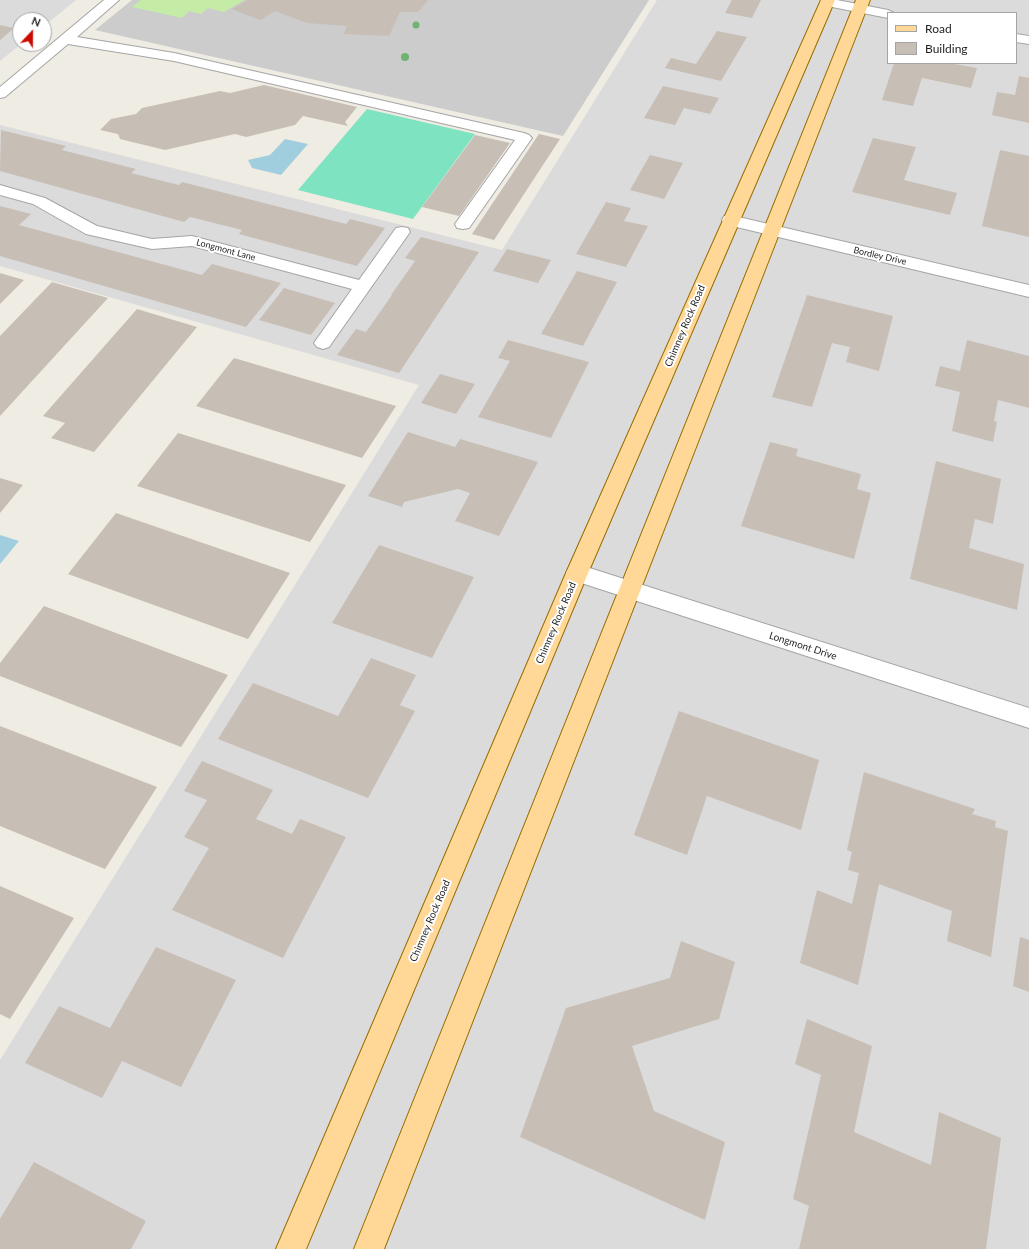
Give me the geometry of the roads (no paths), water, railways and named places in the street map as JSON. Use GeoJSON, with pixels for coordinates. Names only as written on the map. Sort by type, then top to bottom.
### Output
{"type":"FeatureCollection","features":[{"type":"Feature","properties":{"kind":"main road","name":"Chimney Rock Road"},"geometry":{"type":"LineString","coordinates":[[291,1249],[577,573],[730,220],[828,1]]}},
{"type":"Feature","properties":{"kind":"main road"},"geometry":{"type":"LineString","coordinates":[[369,1249],[773,230],[861,4]]}},
{"type":"Feature","properties":{"kind":"street"},"geometry":{"type":"LineString","coordinates":[[0,94],[112,0]]}},
{"type":"Feature","properties":{"kind":"street"},"geometry":{"type":"LineString","coordinates":[[828,1],[861,4],[887,14]]}},
{"type":"Feature","properties":{"kind":"street"},"geometry":{"type":"LineString","coordinates":[[66,38],[174,56],[524,138],[463,224]]}},
{"type":"Feature","properties":{"kind":"street"},"geometry":{"type":"LineString","coordinates":[[1017,38],[1029,40]]}},
{"type":"Feature","properties":{"kind":"street","name":"Longmont Lane"},"geometry":{"type":"LineString","coordinates":[[0,190],[39,201],[92,230],[152,244],[192,241],[364,287]]}},
{"type":"Feature","properties":{"kind":"street","name":"Bordley Drive"},"geometry":{"type":"LineString","coordinates":[[730,220],[1029,291]]}},
{"type":"Feature","properties":{"kind":"street"},"geometry":{"type":"LineString","coordinates":[[323,344],[402,232]]}},
{"type":"Feature","properties":{"kind":"street","name":"Longmont Drive"},"geometry":{"type":"LineString","coordinates":[[577,573],[1029,718]]}},
{"type":"Feature","properties":{"kind":"water"},"geometry":{"type":"Polygon","coordinates":[[[285,139],[308,144],[281,175],[252,168],[248,160],[270,155],[285,139]]]}},
{"type":"Feature","properties":{"kind":"water"},"geometry":{"type":"Polygon","coordinates":[[[0,535],[19,541],[0,564],[0,535]]]}}]}
